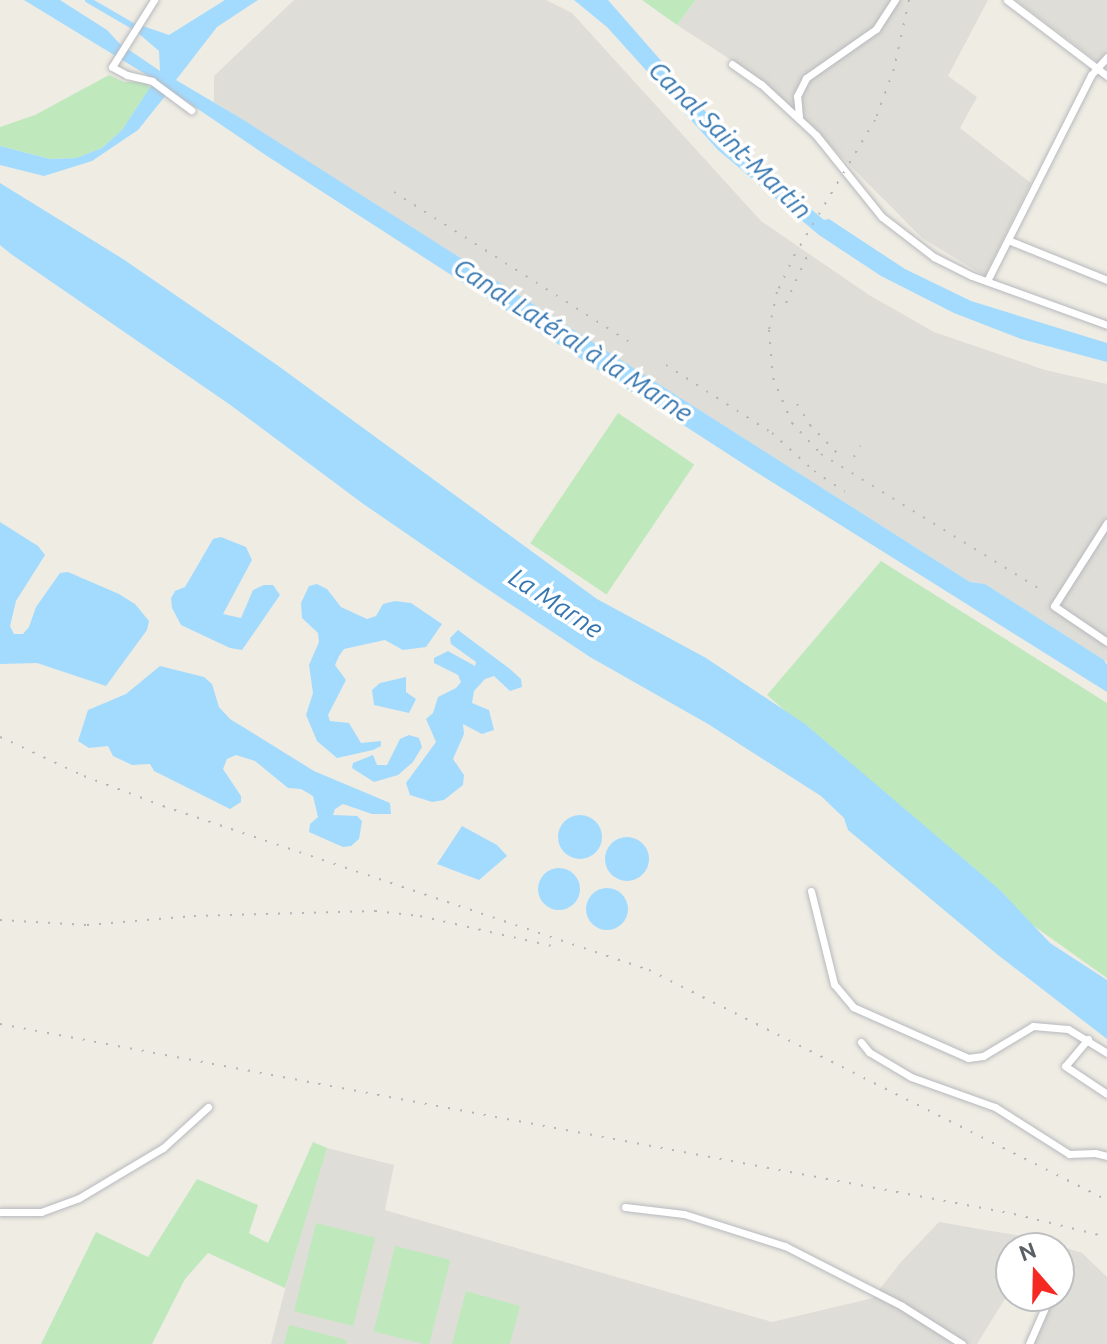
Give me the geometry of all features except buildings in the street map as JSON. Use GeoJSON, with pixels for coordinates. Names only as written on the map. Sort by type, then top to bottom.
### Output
{"type":"FeatureCollection","features":[{"type":"Feature","properties":{"kind":"street"},"geometry":{"type":"LineString","coordinates":[[154,0],[113,66],[127,75],[152,81],[191,110]]}},
{"type":"Feature","properties":{"kind":"street"},"geometry":{"type":"LineString","coordinates":[[799,119],[797,96],[806,78],[876,29],[895,0]]}},
{"type":"Feature","properties":{"kind":"street"},"geometry":{"type":"LineString","coordinates":[[1007,0],[1107,76]]}},
{"type":"Feature","properties":{"kind":"street"},"geometry":{"type":"LineString","coordinates":[[987,281],[1097,69],[1107,57]]}},
{"type":"Feature","properties":{"kind":"street"},"geometry":{"type":"LineString","coordinates":[[732,64],[761,84],[826,146],[884,219],[947,265],[1107,325]]}},
{"type":"Feature","properties":{"kind":"street"},"geometry":{"type":"LineString","coordinates":[[1008,240],[1107,280]]}},
{"type":"Feature","properties":{"kind":"street"},"geometry":{"type":"LineString","coordinates":[[1107,523],[1054,606],[1107,642]]}},
{"type":"Feature","properties":{"kind":"street"},"geometry":{"type":"LineString","coordinates":[[811,891],[834,984],[853,1007],[968,1058],[983,1056],[1033,1026],[1068,1029],[1107,1053]]}},
{"type":"Feature","properties":{"kind":"street"},"geometry":{"type":"LineString","coordinates":[[1088,1039],[1065,1066],[1107,1094]]}},
{"type":"Feature","properties":{"kind":"street"},"geometry":{"type":"LineString","coordinates":[[861,1042],[869,1052],[911,1077],[995,1107],[1069,1154],[1107,1156]]}},
{"type":"Feature","properties":{"kind":"street"},"geometry":{"type":"LineString","coordinates":[[0,1212],[41,1212],[79,1198],[163,1148],[208,1107]]}},
{"type":"Feature","properties":{"kind":"street"},"geometry":{"type":"LineString","coordinates":[[625,1207],[684,1214],[785,1246],[902,1306],[962,1344]]}},
{"type":"Feature","properties":{"kind":"street"},"geometry":{"type":"LineString","coordinates":[[1029,1344],[1043,1312]]}},
{"type":"Feature","properties":{"kind":"shaded area"},"geometry":{"type":"Polygon","coordinates":[[[294,0],[546,0],[572,13],[761,221],[869,295],[934,332],[1045,370],[1107,384],[1107,662],[985,584],[970,582],[214,102],[214,76],[294,0]]]}},
{"type":"Feature","properties":{"kind":"shaded area"},"geometry":{"type":"Polygon","coordinates":[[[696,0],[988,0],[948,76],[977,97],[960,128],[1031,183],[985,276],[922,238],[802,117],[753,74],[677,25],[696,0]]]}},
{"type":"Feature","properties":{"kind":"shaded area"},"geometry":{"type":"Polygon","coordinates":[[[1016,0],[1107,0],[1107,69],[1016,0]]]}},
{"type":"Feature","properties":{"kind":"shaded area"},"geometry":{"type":"Polygon","coordinates":[[[327,1148],[394,1165],[385,1210],[772,1322],[873,1298],[900,1263],[939,1222],[998,1232],[995,1232],[997,1312],[977,1344],[271,1344],[306,1208],[327,1148]]]}},
{"type":"Feature","properties":{"kind":"shaded area"},"geometry":{"type":"Polygon","coordinates":[[[1075,1251],[1082,1253],[1107,1277],[1107,1344],[1033,1344],[1046,1312],[1075,1312],[1075,1251]]]}},
{"type":"Feature","properties":{"kind":"green space"},"geometry":{"type":"Polygon","coordinates":[[[642,0],[696,0],[677,25],[642,0]]]}},
{"type":"Feature","properties":{"kind":"green space"},"geometry":{"type":"Polygon","coordinates":[[[109,75],[124,82],[145,82],[150,88],[122,130],[102,148],[76,158],[50,159],[0,146],[0,127],[35,115],[109,75]]]}},
{"type":"Feature","properties":{"kind":"green space"},"geometry":{"type":"Polygon","coordinates":[[[618,413],[694,464],[606,595],[530,543],[618,413]]]}},
{"type":"Feature","properties":{"kind":"green space"},"geometry":{"type":"Polygon","coordinates":[[[881,561],[1107,703],[1107,978],[1024,919],[767,695],[881,561]]]}},
{"type":"Feature","properties":{"kind":"green space"},"geometry":{"type":"Polygon","coordinates":[[[313,1142],[327,1148],[285,1288],[208,1253],[185,1279],[152,1344],[41,1344],[96,1232],[148,1257],[197,1179],[258,1205],[249,1233],[268,1243],[313,1142]]]}},
{"type":"Feature","properties":{"kind":"green space"},"geometry":{"type":"Polygon","coordinates":[[[316,1223],[375,1238],[353,1326],[294,1311],[316,1223]]]}},
{"type":"Feature","properties":{"kind":"green space"},"geometry":{"type":"Polygon","coordinates":[[[395,1246],[450,1260],[429,1344],[374,1331],[395,1246]]]}},
{"type":"Feature","properties":{"kind":"green space"},"geometry":{"type":"Polygon","coordinates":[[[466,1291],[520,1306],[510,1344],[452,1344],[466,1291]]]}},
{"type":"Feature","properties":{"kind":"green space"},"geometry":{"type":"Polygon","coordinates":[[[289,1325],[347,1340],[346,1344],[284,1344],[289,1325]]]}},
{"type":"Feature","properties":{"kind":"water","name":"Canal Latéral à la Marne"},"geometry":{"type":"Polygon","coordinates":[[[24,0],[60,0],[107,30],[119,43],[160,71],[159,51],[138,33],[143,26],[169,35],[225,0],[258,0],[217,27],[176,80],[970,582],[985,584],[1104,660],[1107,665],[1107,692],[756,472],[170,90],[138,130],[92,161],[44,176],[0,165],[0,146],[50,159],[76,158],[102,148],[122,130],[155,80],[24,0]]]}},
{"type":"Feature","properties":{"kind":"water","name":"Canal Saint-Martin"},"geometry":{"type":"Polygon","coordinates":[[[574,0],[608,0],[733,143],[824,220],[829,219],[905,269],[971,301],[1107,343],[1107,362],[1021,339],[954,313],[881,276],[819,235],[718,150],[607,27],[574,0]]]}},
{"type":"Feature","properties":{"kind":"water","name":"La Marne"},"geometry":{"type":"Polygon","coordinates":[[[0,183],[123,259],[277,365],[597,599],[706,658],[805,724],[1000,890],[1050,943],[1107,980],[1107,1039],[998,955],[848,830],[844,818],[821,796],[708,724],[590,657],[474,580],[362,503],[229,404],[11,254],[0,245],[0,183]]]}},
{"type":"Feature","properties":{"kind":"water"},"geometry":{"type":"Polygon","coordinates":[[[0,522],[38,546],[45,555],[16,601],[10,626],[14,634],[23,634],[36,607],[60,573],[68,572],[119,594],[135,604],[149,621],[147,630],[106,686],[37,663],[0,664],[0,522]]]}},
{"type":"Feature","properties":{"kind":"water"},"geometry":{"type":"Polygon","coordinates":[[[221,537],[246,547],[252,560],[223,614],[241,618],[253,590],[264,585],[273,585],[280,595],[242,650],[230,648],[181,625],[172,608],[171,598],[175,591],[185,587],[213,539],[221,537]]]}},
{"type":"Feature","properties":{"kind":"water"},"geometry":{"type":"Polygon","coordinates":[[[317,584],[327,589],[341,607],[367,619],[376,616],[383,604],[395,601],[411,603],[442,624],[426,647],[403,650],[385,640],[344,649],[339,656],[335,665],[346,680],[328,715],[330,721],[349,723],[361,743],[381,741],[381,746],[373,750],[337,758],[317,741],[306,715],[313,693],[309,665],[319,642],[318,633],[302,618],[301,603],[309,586],[317,584]]]}},
{"type":"Feature","properties":{"kind":"water"},"geometry":{"type":"Polygon","coordinates":[[[458,630],[510,669],[521,679],[522,687],[510,691],[494,676],[485,679],[474,691],[472,703],[489,710],[494,730],[482,734],[463,724],[464,734],[453,759],[464,775],[463,785],[444,800],[432,802],[410,795],[406,783],[436,742],[426,719],[433,713],[438,697],[461,682],[458,675],[434,663],[434,658],[448,651],[475,666],[476,662],[451,644],[450,638],[458,630]]]}},
{"type":"Feature","properties":{"kind":"water"},"geometry":{"type":"Polygon","coordinates":[[[160,666],[204,677],[212,684],[219,707],[230,719],[314,771],[390,803],[391,814],[372,814],[343,804],[335,809],[333,815],[357,816],[362,821],[359,839],[351,846],[343,847],[309,832],[310,824],[318,817],[313,796],[301,789],[288,788],[255,761],[236,755],[227,759],[223,769],[241,796],[241,802],[230,809],[154,771],[150,764],[132,765],[113,756],[108,746],[89,748],[78,741],[88,710],[126,694],[160,666]]]}},
{"type":"Feature","properties":{"kind":"water"},"geometry":{"type":"Polygon","coordinates":[[[406,677],[406,692],[416,699],[409,713],[374,705],[372,690],[380,683],[406,677]]]}},
{"type":"Feature","properties":{"kind":"water"},"geometry":{"type":"Polygon","coordinates":[[[409,735],[419,738],[422,747],[413,762],[398,775],[374,782],[352,768],[353,763],[373,755],[377,765],[387,765],[400,739],[409,735]]]}},
{"type":"Feature","properties":{"kind":"water"},"geometry":{"type":"Polygon","coordinates":[[[580,815],[596,821],[602,837],[596,853],[580,859],[564,853],[558,837],[564,821],[580,815]]]}},
{"type":"Feature","properties":{"kind":"water"},"geometry":{"type":"Polygon","coordinates":[[[462,826],[497,845],[507,856],[479,880],[437,864],[462,826]]]}},
{"type":"Feature","properties":{"kind":"water"},"geometry":{"type":"Polygon","coordinates":[[[627,837],[642,844],[649,859],[642,874],[627,881],[612,874],[605,859],[612,844],[627,837]]]}},
{"type":"Feature","properties":{"kind":"water"},"geometry":{"type":"Polygon","coordinates":[[[559,868],[574,874],[580,889],[574,904],[559,910],[544,904],[538,889],[544,874],[559,868]]]}},
{"type":"Feature","properties":{"kind":"water"},"geometry":{"type":"Polygon","coordinates":[[[607,888],[622,894],[628,909],[622,924],[607,930],[592,924],[586,909],[592,894],[607,888]]]}},
{"type":"Feature","properties":{"kind":"waterway"},"geometry":{"type":"LineString","coordinates":[[88,0],[138,29]]}},
{"type":"Feature","properties":{"kind":"railway"},"geometry":{"type":"LineString","coordinates":[[909,0],[894,69],[875,120],[795,254],[777,292],[769,330],[773,378],[792,423],[821,454],[1046,593]]}},
{"type":"Feature","properties":{"kind":"railway"},"geometry":{"type":"LineString","coordinates":[[394,192],[631,343]]}},
{"type":"Feature","properties":{"kind":"railway"},"geometry":{"type":"LineString","coordinates":[[786,303],[809,252]]}},
{"type":"Feature","properties":{"kind":"railway"},"geometry":{"type":"LineString","coordinates":[[666,365],[772,433],[814,471],[845,492]]}},
{"type":"Feature","properties":{"kind":"railway"},"geometry":{"type":"LineString","coordinates":[[797,404],[810,425],[839,455]]}},
{"type":"Feature","properties":{"kind":"railway"},"geometry":{"type":"LineString","coordinates":[[854,457],[860,446]]}},
{"type":"Feature","properties":{"kind":"railway"},"geometry":{"type":"LineString","coordinates":[[0,737],[84,776],[163,806],[649,970],[1107,1200]]}},
{"type":"Feature","properties":{"kind":"railway"},"geometry":{"type":"LineString","coordinates":[[0,920],[87,925],[194,916],[375,911],[420,916],[552,946]]}},
{"type":"Feature","properties":{"kind":"railway"},"geometry":{"type":"LineString","coordinates":[[0,1024],[1014,1214],[1107,1237]]}}]}
